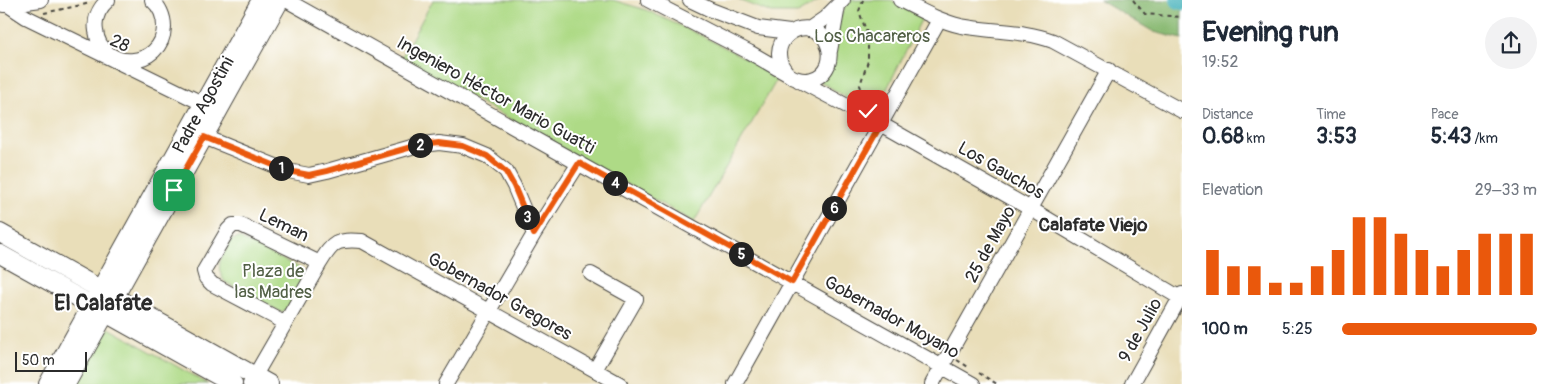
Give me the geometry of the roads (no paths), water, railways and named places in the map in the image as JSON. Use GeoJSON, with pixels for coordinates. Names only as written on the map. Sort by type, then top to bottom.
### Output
{"type":"FeatureCollection","features":[{"type":"Feature","properties":{"kind":"main road","name":"Padre Agostini"},"geometry":{"type":"LineString","coordinates":[[108,294],[204,137],[211,108],[261,0]]}},
{"type":"Feature","properties":{"kind":"main road","name":"Padre Agostini"},"geometry":{"type":"LineString","coordinates":[[108,294],[211,108],[280,0]]}},
{"type":"Feature","properties":{"kind":"main road"},"geometry":{"type":"LineString","coordinates":[[0,233],[258,381]]}},
{"type":"Feature","properties":{"kind":"main road"},"geometry":{"type":"LineString","coordinates":[[0,254],[233,384]]}},
{"type":"Feature","properties":{"kind":"main road"},"geometry":{"type":"LineString","coordinates":[[48,384],[108,294]]}},
{"type":"Feature","properties":{"kind":"main road"},"geometry":{"type":"LineString","coordinates":[[66,384],[99,309]]}},
{"type":"Feature","properties":{"kind":"street"},"geometry":{"type":"LineString","coordinates":[[4,5],[41,0]]}},
{"type":"Feature","properties":{"kind":"street"},"geometry":{"type":"LineString","coordinates":[[108,0],[98,14],[95,25],[97,36],[102,47],[110,55],[120,60],[132,61],[143,59],[152,53],[160,44],[164,33],[161,11],[152,0]]}},
{"type":"Feature","properties":{"kind":"street","name":"Ingeniero Héctor Mario Guatti"},"geometry":{"type":"LineString","coordinates":[[286,0],[792,282]]}},
{"type":"Feature","properties":{"kind":"street"},"geometry":{"type":"LineString","coordinates":[[648,0],[749,52],[793,78],[806,80],[822,74],[827,67],[840,3]]}},
{"type":"Feature","properties":{"kind":"street"},"geometry":{"type":"LineString","coordinates":[[690,0],[750,25],[790,32]]}},
{"type":"Feature","properties":{"kind":"street"},"geometry":{"type":"LineString","coordinates":[[900,0],[939,20],[960,26],[1036,35],[1053,41],[1182,111]]}},
{"type":"Feature","properties":{"kind":"street"},"geometry":{"type":"LineString","coordinates":[[809,29],[825,18],[840,3]]}},
{"type":"Feature","properties":{"kind":"street","name":"28"},"geometry":{"type":"LineString","coordinates":[[4,5],[211,108]]}},
{"type":"Feature","properties":{"kind":"street"},"geometry":{"type":"LineString","coordinates":[[735,384],[939,20]]}},
{"type":"Feature","properties":{"kind":"street"},"geometry":{"type":"LineString","coordinates":[[793,78],[783,69],[779,62],[778,54],[780,45],[790,32],[809,29],[816,32],[823,36],[828,43],[830,51]]}},
{"type":"Feature","properties":{"kind":"street","name":"25 de Mayo"},"geometry":{"type":"LineString","coordinates":[[932,384],[1109,70]]}},
{"type":"Feature","properties":{"kind":"street","name":"Los Gauchos"},"geometry":{"type":"LineString","coordinates":[[793,78],[881,124],[1181,297]]}},
{"type":"Feature","properties":{"kind":"street"},"geometry":{"type":"LineString","coordinates":[[204,137],[288,171],[309,175],[415,146],[444,143],[463,146],[487,156],[506,172],[514,186],[534,234]]}},
{"type":"Feature","properties":{"kind":"street"},"geometry":{"type":"LineString","coordinates":[[446,384],[534,234],[579,163]]}},
{"type":"Feature","properties":{"kind":"street","name":"Leman"},"geometry":{"type":"LineString","coordinates":[[284,322],[212,284],[206,278],[204,272],[228,230],[233,225],[241,225],[320,263]]}},
{"type":"Feature","properties":{"kind":"street","name":"Leman"},"geometry":{"type":"LineString","coordinates":[[258,381],[284,322],[329,248],[335,243],[344,240],[362,241]]}},
{"type":"Feature","properties":{"kind":"street","name":"Gobernador Gregores"},"geometry":{"type":"LineString","coordinates":[[362,241],[620,384]]}},
{"type":"Feature","properties":{"kind":"street"},"geometry":{"type":"LineString","coordinates":[[591,274],[636,299],[596,370]]}},
{"type":"Feature","properties":{"kind":"street","name":"Gobernador Moyano"},"geometry":{"type":"LineString","coordinates":[[792,282],[973,384]]}},
{"type":"Feature","properties":{"kind":"street","name":"9 de Julio"},"geometry":{"type":"LineString","coordinates":[[1132,384],[1181,297]]}},
{"type":"Feature","properties":{"kind":"district","name":"Calafate Viejo"},"geometry":{"type":"Point","coordinates":[1093,224]}},
{"type":"Feature","properties":{"kind":"district","name":"El Calafate"},"geometry":{"type":"Point","coordinates":[103,302]}},
{"type":"Feature","properties":{"kind":"park label","name":"Los Chacareros"},"geometry":{"type":"Point","coordinates":[872,36]}},
{"type":"Feature","properties":{"kind":"park label","name":"Plaza de las Madres"},"geometry":{"type":"Point","coordinates":[273,281]}}]}
